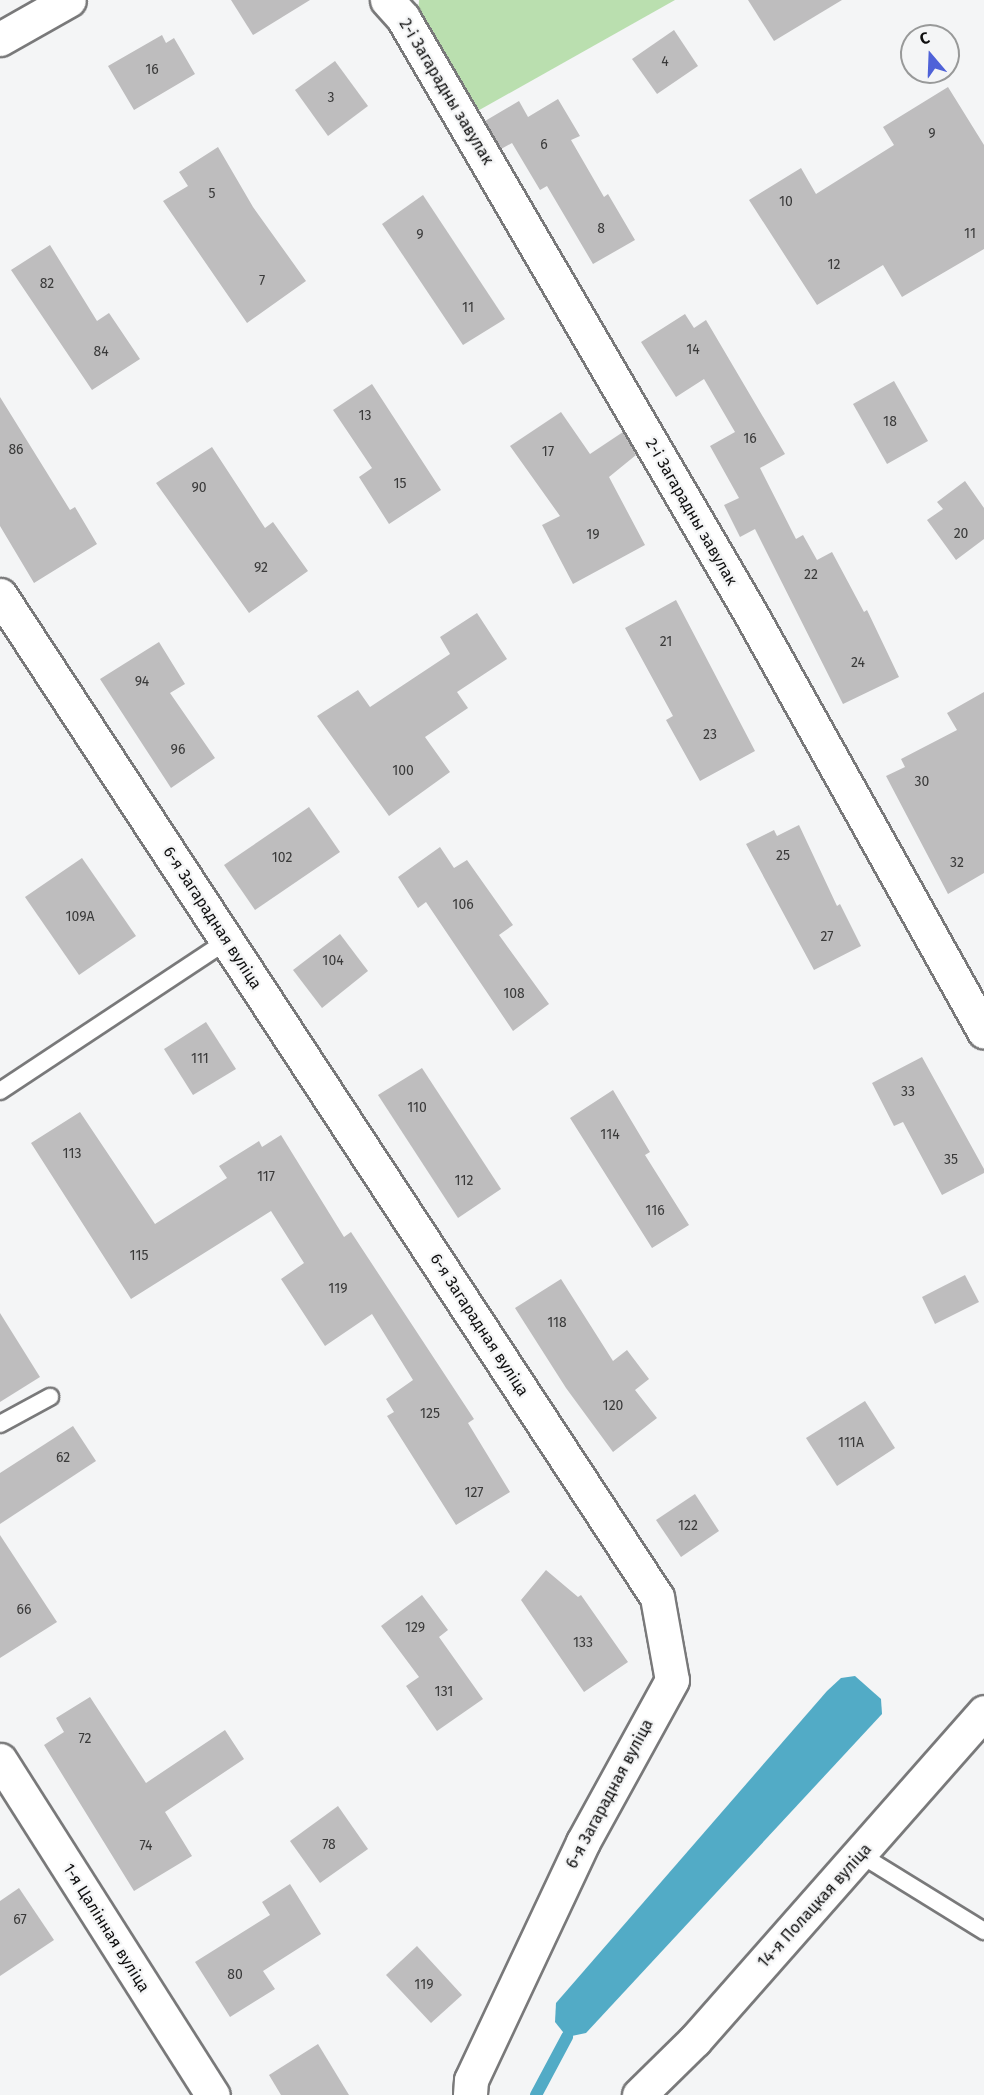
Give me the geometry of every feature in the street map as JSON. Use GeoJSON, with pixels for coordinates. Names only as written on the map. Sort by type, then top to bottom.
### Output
{"type":"FeatureCollection","features":[{"type":"Feature","properties":{"kind":"street","name":"2-і Загарадны завулак"},"geometry":{"type":"LineString","coordinates":[[387,0],[403,18],[719,559],[984,1032]]}},
{"type":"Feature","properties":{"kind":"street"},"geometry":{"type":"LineString","coordinates":[[0,39],[58,3]]}},
{"type":"Feature","properties":{"kind":"street","name":"6-я Загарадная вуліца"},"geometry":{"type":"LineString","coordinates":[[0,595],[657,1597],[672,1680],[583,1842],[471,2080],[470,2095]]}},
{"type":"Feature","properties":{"kind":"street","name":"14-я Полацкая вуліца"},"geometry":{"type":"LineString","coordinates":[[639,2095],[695,2040],[861,1855],[984,1712]]}},
{"type":"Feature","properties":{"kind":"street","name":"1-я Цалінная вуліца"},"geometry":{"type":"LineString","coordinates":[[0,1760],[213,2095]]}},
{"type":"Feature","properties":{"kind":"lane"},"geometry":{"type":"LineString","coordinates":[[0,1091],[227,941]]}},
{"type":"Feature","properties":{"kind":"lane"},"geometry":{"type":"LineString","coordinates":[[0,1424],[50,1397]]}},
{"type":"Feature","properties":{"kind":"lane"},"geometry":{"type":"LineString","coordinates":[[861,1855],[984,1930]]}},
{"type":"Feature","properties":{"kind":"green space"},"geometry":{"type":"Polygon","coordinates":[[[419,0],[675,0],[474,113],[418,16],[419,0]]]}},
{"type":"Feature","properties":{"kind":"water"},"geometry":{"type":"Polygon","coordinates":[[[855,1676],[881,1699],[882,1714],[586,2033],[567,2037],[555,2022],[556,2003],[827,1691],[841,1678],[855,1676]]]}},
{"type":"Feature","properties":{"kind":"building"},"geometry":{"type":"Polygon","coordinates":[[[231,0],[310,0],[253,35],[231,0]]]}},
{"type":"Feature","properties":{"kind":"building"},"geometry":{"type":"Polygon","coordinates":[[[748,0],[842,0],[774,41],[748,0]]]}},
{"type":"Feature","properties":{"kind":"building"},"geometry":{"type":"Polygon","coordinates":[[[674,30],[698,66],[657,94],[632,59],[674,30]]]}},
{"type":"Feature","properties":{"kind":"building"},"geometry":{"type":"Polygon","coordinates":[[[162,35],[166,43],[174,38],[195,74],[134,110],[108,66],[162,35]]]}},
{"type":"Feature","properties":{"kind":"building"},"geometry":{"type":"Polygon","coordinates":[[[335,61],[368,106],[328,136],[295,90],[335,61]]]}},
{"type":"Feature","properties":{"kind":"building"},"geometry":{"type":"Polygon","coordinates":[[[948,87],[984,145],[984,249],[902,297],[883,265],[817,305],[749,200],[801,168],[816,194],[894,145],[883,127],[948,87]]]}},
{"type":"Feature","properties":{"kind":"building"},"geometry":{"type":"Polygon","coordinates":[[[558,99],[580,136],[571,140],[604,197],[608,194],[635,240],[593,264],[547,186],[540,190],[512,143],[501,149],[485,121],[519,101],[528,117],[558,99]]]}},
{"type":"Feature","properties":{"kind":"building"},"geometry":{"type":"Polygon","coordinates":[[[218,147],[253,207],[306,281],[247,323],[163,201],[188,186],[179,172],[218,147]]]}},
{"type":"Feature","properties":{"kind":"building"},"geometry":{"type":"Polygon","coordinates":[[[423,195],[505,319],[463,345],[382,224],[423,195]]]}},
{"type":"Feature","properties":{"kind":"building"},"geometry":{"type":"Polygon","coordinates":[[[50,245],[97,321],[109,313],[140,359],[92,390],[11,270],[50,245]]]}},
{"type":"Feature","properties":{"kind":"building"},"geometry":{"type":"Polygon","coordinates":[[[685,314],[694,328],[706,320],[785,454],[760,468],[796,539],[803,535],[817,560],[832,552],[864,612],[867,610],[899,677],[843,704],[755,529],[740,537],[724,505],[739,498],[710,446],[735,432],[704,379],[676,397],[641,342],[685,314]]]}},
{"type":"Feature","properties":{"kind":"building"},"geometry":{"type":"Polygon","coordinates":[[[894,381],[928,441],[887,464],[853,404],[894,381]]]}},
{"type":"Feature","properties":{"kind":"building"},"geometry":{"type":"Polygon","coordinates":[[[372,384],[441,490],[389,524],[359,477],[372,468],[333,410],[372,384]]]}},
{"type":"Feature","properties":{"kind":"building"},"geometry":{"type":"Polygon","coordinates":[[[0,397],[70,510],[75,507],[97,544],[34,583],[0,526],[0,397]]]}},
{"type":"Feature","properties":{"kind":"building"},"geometry":{"type":"Polygon","coordinates":[[[561,412],[590,454],[623,432],[636,455],[609,477],[645,545],[573,584],[542,525],[560,516],[510,446],[561,412]]]}},
{"type":"Feature","properties":{"kind":"building"},"geometry":{"type":"Polygon","coordinates":[[[212,447],[265,528],[273,522],[308,571],[249,613],[156,483],[212,447]]]}},
{"type":"Feature","properties":{"kind":"building"},"geometry":{"type":"Polygon","coordinates":[[[965,481],[984,508],[984,539],[956,560],[927,520],[943,509],[937,502],[965,481]]]}},
{"type":"Feature","properties":{"kind":"building"},"geometry":{"type":"Polygon","coordinates":[[[676,600],[755,751],[700,781],[666,720],[673,716],[625,628],[676,600]]]}},
{"type":"Feature","properties":{"kind":"building"},"geometry":{"type":"Polygon","coordinates":[[[477,613],[507,659],[457,692],[468,708],[425,737],[450,772],[389,816],[317,716],[358,690],[370,707],[450,654],[440,637],[477,613]]]}},
{"type":"Feature","properties":{"kind":"building"},"geometry":{"type":"Polygon","coordinates":[[[159,642],[185,684],[170,693],[215,758],[171,788],[100,679],[159,642]]]}},
{"type":"Feature","properties":{"kind":"building"},"geometry":{"type":"Polygon","coordinates":[[[984,692],[984,873],[948,894],[886,776],[905,767],[901,759],[957,730],[947,713],[984,692]]]}},
{"type":"Feature","properties":{"kind":"building"},"geometry":{"type":"Polygon","coordinates":[[[309,807],[340,852],[255,910],[224,865],[309,807]]]}},
{"type":"Feature","properties":{"kind":"building"},"geometry":{"type":"Polygon","coordinates":[[[799,825],[837,906],[840,904],[861,946],[814,970],[746,844],[774,830],[777,836],[799,825]]]}},
{"type":"Feature","properties":{"kind":"building"},"geometry":{"type":"Polygon","coordinates":[[[440,847],[454,868],[467,860],[513,925],[499,935],[549,1004],[513,1031],[426,902],[418,908],[398,877],[440,847]]]}},
{"type":"Feature","properties":{"kind":"building"},"geometry":{"type":"Polygon","coordinates":[[[82,858],[136,936],[79,975],[25,897],[82,858]]]}},
{"type":"Feature","properties":{"kind":"building"},"geometry":{"type":"Polygon","coordinates":[[[340,934],[368,971],[322,1008],[293,970],[340,934]]]}},
{"type":"Feature","properties":{"kind":"building"},"geometry":{"type":"Polygon","coordinates":[[[206,1022],[236,1069],[193,1095],[164,1049],[206,1022]]]}},
{"type":"Feature","properties":{"kind":"building"},"geometry":{"type":"Polygon","coordinates":[[[922,1057],[984,1169],[984,1173],[942,1195],[903,1122],[894,1126],[872,1083],[922,1057]]]}},
{"type":"Feature","properties":{"kind":"building"},"geometry":{"type":"Polygon","coordinates":[[[422,1068],[501,1189],[458,1218],[378,1095],[422,1068]]]}},
{"type":"Feature","properties":{"kind":"building"},"geometry":{"type":"Polygon","coordinates":[[[613,1090],[650,1152],[645,1155],[689,1225],[652,1248],[570,1118],[613,1090]]]}},
{"type":"Feature","properties":{"kind":"building"},"geometry":{"type":"Polygon","coordinates":[[[80,1112],[155,1224],[227,1178],[219,1166],[259,1141],[262,1147],[281,1135],[344,1237],[351,1232],[474,1419],[468,1423],[510,1492],[456,1525],[387,1416],[394,1412],[386,1399],[413,1380],[372,1314],[325,1346],[281,1279],[304,1263],[271,1211],[131,1299],[31,1143],[80,1112]]]}},
{"type":"Feature","properties":{"kind":"building"},"geometry":{"type":"Polygon","coordinates":[[[965,1275],[979,1302],[935,1324],[922,1297],[965,1275]]]}},
{"type":"Feature","properties":{"kind":"building"},"geometry":{"type":"Polygon","coordinates":[[[561,1279],[613,1361],[627,1350],[649,1379],[635,1390],[657,1418],[613,1452],[566,1388],[515,1308],[561,1279]]]}},
{"type":"Feature","properties":{"kind":"building"},"geometry":{"type":"Polygon","coordinates":[[[0,1313],[40,1377],[0,1402],[0,1313]]]}},
{"type":"Feature","properties":{"kind":"building"},"geometry":{"type":"Polygon","coordinates":[[[865,1401],[895,1448],[837,1486],[806,1438],[865,1401]]]}},
{"type":"Feature","properties":{"kind":"building"},"geometry":{"type":"Polygon","coordinates":[[[73,1426],[96,1461],[0,1524],[0,1473],[73,1426]]]}},
{"type":"Feature","properties":{"kind":"building"},"geometry":{"type":"Polygon","coordinates":[[[695,1494],[719,1531],[681,1557],[656,1520],[695,1494]]]}},
{"type":"Feature","properties":{"kind":"building"},"geometry":{"type":"Polygon","coordinates":[[[0,1535],[57,1622],[0,1658],[0,1535]]]}},
{"type":"Feature","properties":{"kind":"building"},"geometry":{"type":"Polygon","coordinates":[[[546,1570],[578,1597],[581,1595],[628,1662],[584,1692],[521,1600],[546,1570]]]}},
{"type":"Feature","properties":{"kind":"building"},"geometry":{"type":"Polygon","coordinates":[[[422,1595],[448,1630],[439,1637],[483,1699],[437,1731],[406,1686],[419,1677],[381,1626],[422,1595]]]}},
{"type":"Feature","properties":{"kind":"building"},"geometry":{"type":"Polygon","coordinates":[[[90,1697],[146,1783],[225,1730],[244,1759],[165,1812],[192,1856],[134,1891],[44,1745],[64,1732],[56,1718],[90,1697]]]}},
{"type":"Feature","properties":{"kind":"building"},"geometry":{"type":"Polygon","coordinates":[[[338,1806],[368,1849],[320,1883],[290,1841],[338,1806]]]}},
{"type":"Feature","properties":{"kind":"building"},"geometry":{"type":"Polygon","coordinates":[[[290,1884],[321,1934],[263,1971],[275,1989],[230,2017],[195,1962],[270,1915],[262,1902],[290,1884]]]}},
{"type":"Feature","properties":{"kind":"building"},"geometry":{"type":"Polygon","coordinates":[[[19,1888],[54,1940],[0,1976],[0,1901],[19,1888]]]}},
{"type":"Feature","properties":{"kind":"building"},"geometry":{"type":"Polygon","coordinates":[[[417,1946],[462,1995],[431,2023],[386,1975],[417,1946]]]}},
{"type":"Feature","properties":{"kind":"building"},"geometry":{"type":"Polygon","coordinates":[[[318,2044],[349,2095],[281,2095],[269,2075],[318,2044]]]}},
{"type":"Feature","properties":{"kind":"waterway"},"geometry":{"type":"LineString","coordinates":[[536,2095],[567,2037]]}}]}
